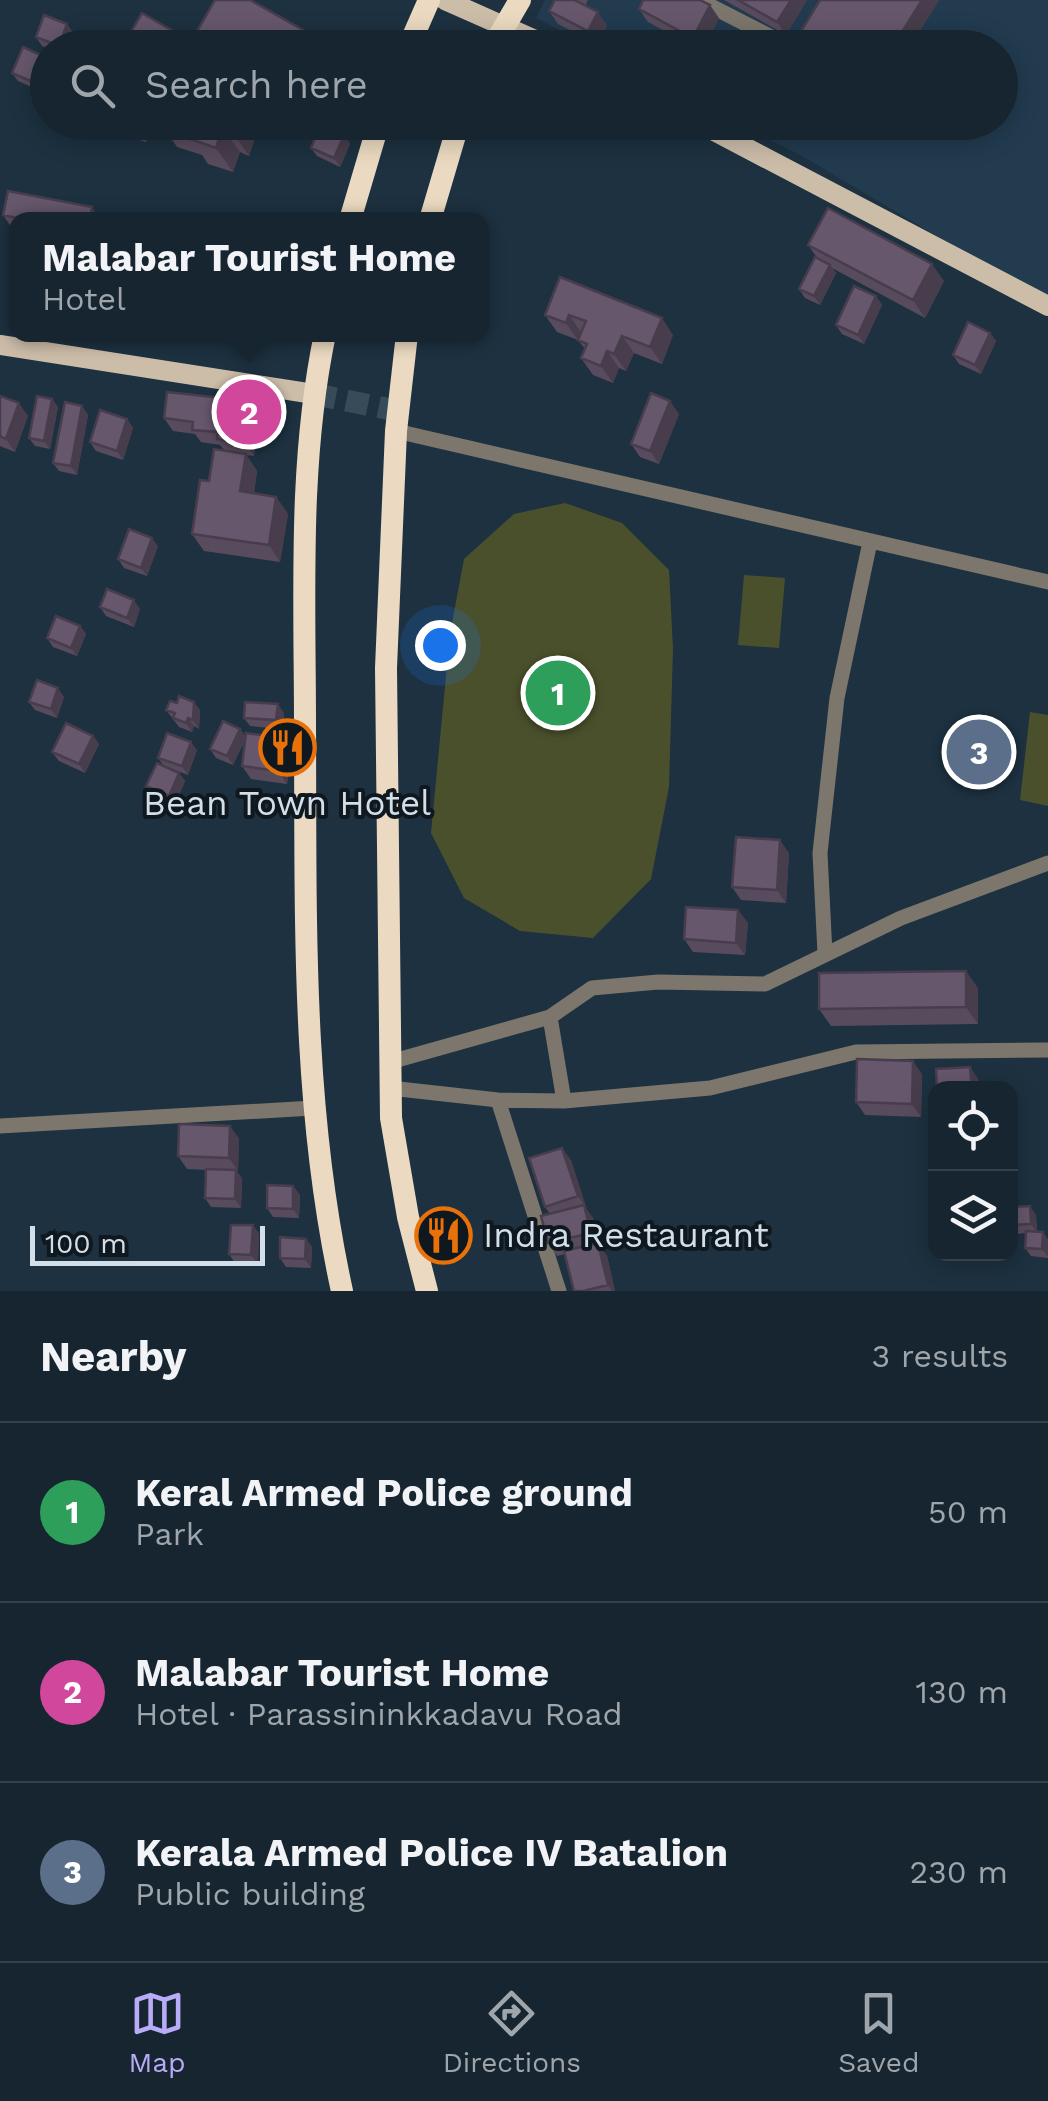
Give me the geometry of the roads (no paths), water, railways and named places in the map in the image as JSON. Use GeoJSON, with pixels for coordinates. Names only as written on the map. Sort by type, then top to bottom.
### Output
{"type":"FeatureCollection","features":[{"type":"Feature","properties":{"kind":"highway"},"geometry":{"type":"LineString","coordinates":[[416,30],[429,0]]}},
{"type":"Feature","properties":{"kind":"highway"},"geometry":{"type":"LineString","coordinates":[[502,30],[520,0]]}},
{"type":"Feature","properties":{"kind":"highway"},"geometry":{"type":"LineString","coordinates":[[352,212],[374,140]]}},
{"type":"Feature","properties":{"kind":"highway"},"geometry":{"type":"LineString","coordinates":[[432,212],[454,140]]}},
{"type":"Feature","properties":{"kind":"highway"},"geometry":{"type":"LineString","coordinates":[[324,342],[308,436],[304,568],[306,897],[313,1108],[342,1291]]}},
{"type":"Feature","properties":{"kind":"highway"},"geometry":{"type":"LineString","coordinates":[[406,342],[396,431],[386,668],[390,1088],[408,1217],[427,1291]]}},
{"type":"Feature","properties":{"kind":"main road"},"geometry":{"type":"LineString","coordinates":[[445,0],[517,30]]}},
{"type":"Feature","properties":{"kind":"main road"},"geometry":{"type":"LineString","coordinates":[[731,140],[1048,306]]}},
{"type":"Feature","properties":{"kind":"main road"},"geometry":{"type":"LineString","coordinates":[[0,345],[314,394]]}},
{"type":"Feature","properties":{"kind":"street"},"geometry":{"type":"LineString","coordinates":[[699,0],[758,30]]}},
{"type":"Feature","properties":{"kind":"street"},"geometry":{"type":"LineString","coordinates":[[396,431],[558,465],[1048,582]]}},
{"type":"Feature","properties":{"kind":"street"},"geometry":{"type":"LineString","coordinates":[[825,954],[820,854],[837,698],[870,542]]}},
{"type":"Feature","properties":{"kind":"street"},"geometry":{"type":"LineString","coordinates":[[390,1062],[550,1017],[592,988],[658,982],[765,984],[901,918],[1048,863]]}},
{"type":"Feature","properties":{"kind":"street"},"geometry":{"type":"LineString","coordinates":[[550,1017],[564,1102]]}},
{"type":"Feature","properties":{"kind":"street"},"geometry":{"type":"LineString","coordinates":[[390,1088],[498,1100],[564,1102],[710,1088],[856,1052],[1048,1050]]}},
{"type":"Feature","properties":{"kind":"street"},"geometry":{"type":"LineString","coordinates":[[498,1100],[559,1291]]}},
{"type":"Feature","properties":{"kind":"street"},"geometry":{"type":"LineString","coordinates":[[0,1126],[313,1108]]}},
{"type":"Feature","properties":{"kind":"tunnel"},"geometry":{"type":"LineString","coordinates":[[314,394],[398,411]]}},
{"type":"Feature","properties":{"kind":"place","name":"Malabar Tourist Home"},"geometry":{"type":"Point","coordinates":[249,412]}},
{"type":"Feature","properties":{"kind":"place","name":"Keral Armed Police ground"},"geometry":{"type":"Point","coordinates":[558,693]}},
{"type":"Feature","properties":{"kind":"place","name":"Bean Town Hotel"},"geometry":{"type":"Point","coordinates":[287,747]}},
{"type":"Feature","properties":{"kind":"place","name":"Kerala Armed Police IV Batalion"},"geometry":{"type":"Point","coordinates":[979,752]}},
{"type":"Feature","properties":{"kind":"place","name":"Indra Restaurant"},"geometry":{"type":"Point","coordinates":[444,1235]}}]}
